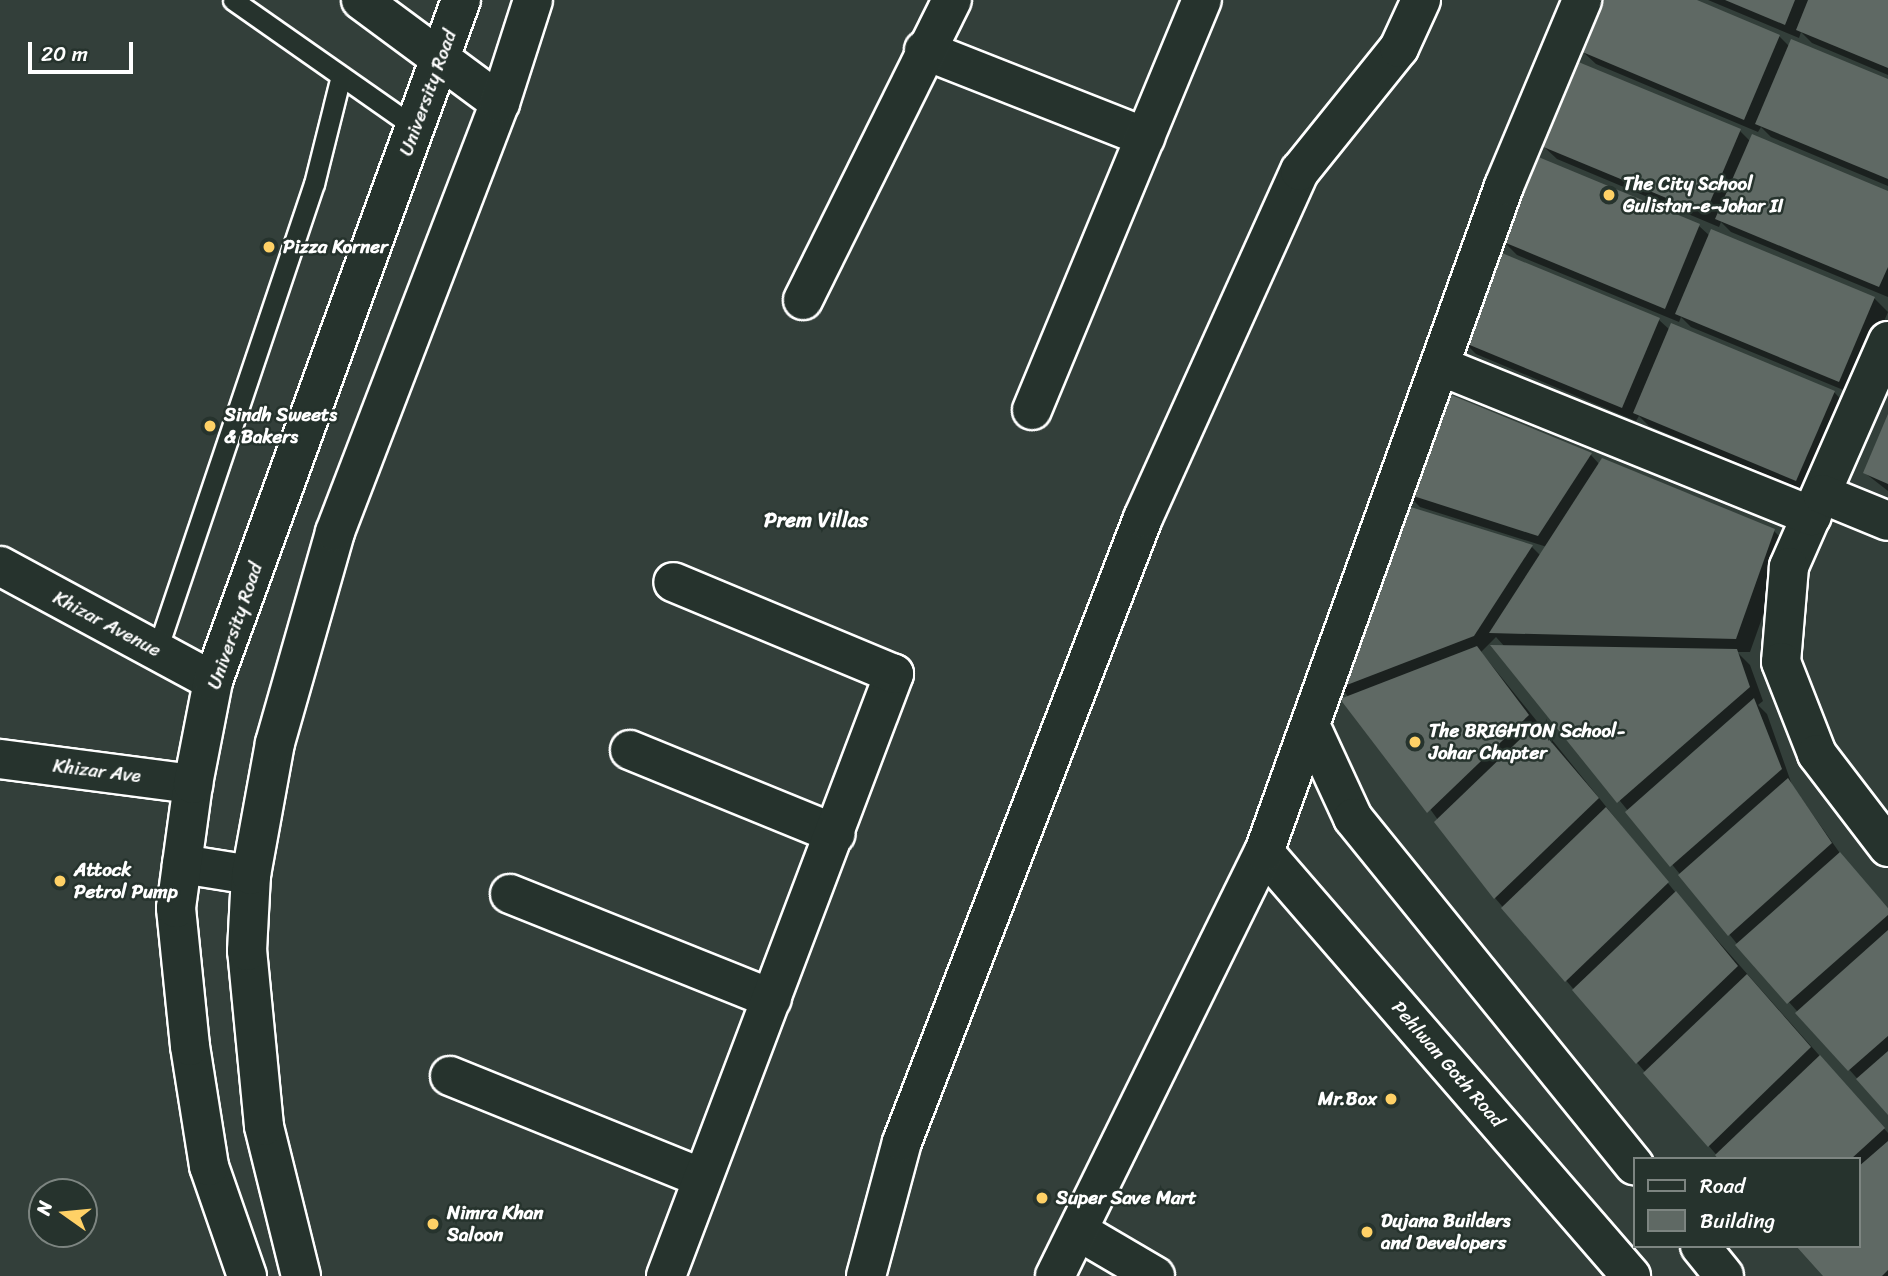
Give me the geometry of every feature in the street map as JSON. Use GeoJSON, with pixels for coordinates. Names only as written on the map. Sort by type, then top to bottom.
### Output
{"type":"FeatureCollection","features":[{"type":"Feature","properties":{"kind":"main road"},"geometry":{"type":"LineString","coordinates":[[361,0],[442,57],[500,103]]}},
{"type":"Feature","properties":{"kind":"main road","name":"University Road"},"geometry":{"type":"LineString","coordinates":[[243,1273],[209,1166],[190,1046],[176,908],[193,783],[214,681],[461,0]]}},
{"type":"Feature","properties":{"kind":"main road"},"geometry":{"type":"LineString","coordinates":[[803,300],[952,0]]}},
{"type":"Feature","properties":{"kind":"main road"},"geometry":{"type":"LineString","coordinates":[[1032,410],[1202,0]]}},
{"type":"Feature","properties":{"kind":"main road"},"geometry":{"type":"LineString","coordinates":[[866,1276],[902,1142],[1143,518],[1300,171],[1399,47],[1421,0]]}},
{"type":"Feature","properties":{"kind":"main road"},"geometry":{"type":"LineString","coordinates":[[1055,1276],[1080,1232],[1264,852],[1503,186],[1582,0]]}},
{"type":"Feature","properties":{"kind":"main road"},"geometry":{"type":"LineString","coordinates":[[301,1276],[264,1126],[247,951],[251,875],[275,743],[335,532],[500,103],[522,6]]}},
{"type":"Feature","properties":{"kind":"main road"},"geometry":{"type":"LineString","coordinates":[[925,50],[1145,137]]}},
{"type":"Feature","properties":{"kind":"main road"},"geometry":{"type":"LineString","coordinates":[[1888,341],[1789,568],[1781,662],[1817,754],[1888,847]]}},
{"type":"Feature","properties":{"kind":"main road"},"geometry":{"type":"LineString","coordinates":[[1440,366],[1817,505],[1888,520]]}},
{"type":"Feature","properties":{"kind":"main road","name":"Khizar Avenue"},"geometry":{"type":"LineString","coordinates":[[0,566],[214,681]]}},
{"type":"Feature","properties":{"kind":"main road"},"geometry":{"type":"LineString","coordinates":[[666,1276],[700,1177],[836,834],[894,674],[673,582]]}},
{"type":"Feature","properties":{"kind":"main road"},"geometry":{"type":"LineString","coordinates":[[1311,727],[1353,818],[1632,1163]]}},
{"type":"Feature","properties":{"kind":"main road"},"geometry":{"type":"LineString","coordinates":[[629,750],[836,834]]}},
{"type":"Feature","properties":{"kind":"main road","name":"Khizar Ave"},"geometry":{"type":"LineString","coordinates":[[0,759],[193,783]]}},
{"type":"Feature","properties":{"kind":"main road","name":"Pehlwan Goth Road"},"geometry":{"type":"LineString","coordinates":[[1264,852],[1631,1276]]}},
{"type":"Feature","properties":{"kind":"main road"},"geometry":{"type":"LineString","coordinates":[[182,864],[251,875]]}},
{"type":"Feature","properties":{"kind":"main road"},"geometry":{"type":"LineString","coordinates":[[510,894],[772,999]]}},
{"type":"Feature","properties":{"kind":"main road"},"geometry":{"type":"LineString","coordinates":[[450,1076],[700,1177]]}},
{"type":"Feature","properties":{"kind":"main road"},"geometry":{"type":"LineString","coordinates":[[1080,1232],[1155,1276]]}},
{"type":"Feature","properties":{"kind":"main road"},"geometry":{"type":"LineString","coordinates":[[1702,1248],[1724,1276]]}},
{"type":"Feature","properties":{"kind":"lane"},"geometry":{"type":"LineString","coordinates":[[233,0],[416,128]]}},
{"type":"Feature","properties":{"kind":"lane"},"geometry":{"type":"LineString","coordinates":[[157,650],[314,184],[341,76]]}},
{"type":"Feature","properties":{"kind":"building"},"geometry":{"type":"Polygon","coordinates":[[[1601,0],[1697,0],[1780,35],[1744,120],[1580,51],[1601,0]]]}},
{"type":"Feature","properties":{"kind":"building"},"geometry":{"type":"Polygon","coordinates":[[[1725,0],[1795,0],[1785,25],[1725,0]]]}},
{"type":"Feature","properties":{"kind":"building"},"geometry":{"type":"Polygon","coordinates":[[[1808,0],[1888,0],[1888,68],[1796,30],[1808,0]]]}},
{"type":"Feature","properties":{"kind":"building"},"geometry":{"type":"Polygon","coordinates":[[[1791,39],[1888,79],[1888,179],[1755,124],[1791,39]]]}},
{"type":"Feature","properties":{"kind":"building"},"geometry":{"type":"Polygon","coordinates":[[[1576,61],[1741,129],[1705,214],[1541,146],[1576,61]]]}},
{"type":"Feature","properties":{"kind":"building"},"geometry":{"type":"Polygon","coordinates":[[[1752,134],[1888,191],[1888,267],[1879,287],[1715,219],[1752,134]]]}},
{"type":"Feature","properties":{"kind":"building"},"geometry":{"type":"Polygon","coordinates":[[[1536,156],[1700,224],[1665,309],[1501,241],[1536,156]]]}},
{"type":"Feature","properties":{"kind":"building"},"geometry":{"type":"Polygon","coordinates":[[[1711,229],[1875,297],[1839,382],[1675,314],[1711,229]]]}},
{"type":"Feature","properties":{"kind":"building"},"geometry":{"type":"Polygon","coordinates":[[[1497,251],[1660,318],[1622,408],[1460,341],[1497,251]]]}},
{"type":"Feature","properties":{"kind":"building"},"geometry":{"type":"Polygon","coordinates":[[[1671,323],[1835,391],[1796,481],[1633,413],[1671,323]]]}},
{"type":"Feature","properties":{"kind":"building"},"geometry":{"type":"Polygon","coordinates":[[[1439,390],[1592,453],[1538,536],[1404,493],[1439,390]]]}},
{"type":"Feature","properties":{"kind":"building"},"geometry":{"type":"Polygon","coordinates":[[[1888,414],[1888,484],[1863,473],[1888,414]]]}},
{"type":"Feature","properties":{"kind":"building"},"geometry":{"type":"Polygon","coordinates":[[[1602,458],[1775,529],[1736,639],[1489,633],[1602,458]]]}},
{"type":"Feature","properties":{"kind":"building"},"geometry":{"type":"Polygon","coordinates":[[[1401,504],[1533,545],[1474,636],[1339,688],[1401,504]]]}},
{"type":"Feature","properties":{"kind":"building"},"geometry":{"type":"Polygon","coordinates":[[[1490,645],[1737,649],[1750,687],[1617,803],[1490,645]]]}},
{"type":"Feature","properties":{"kind":"building"},"geometry":{"type":"Polygon","coordinates":[[[1477,646],[1529,715],[1427,813],[1340,699],[1477,646]]]}},
{"type":"Feature","properties":{"kind":"building"},"geometry":{"type":"Polygon","coordinates":[[[1754,698],[1782,769],[1670,867],[1625,812],[1754,698]]]}},
{"type":"Feature","properties":{"kind":"building"},"geometry":{"type":"Polygon","coordinates":[[[1536,724],[1599,798],[1494,899],[1434,822],[1536,724]]]}},
{"type":"Feature","properties":{"kind":"building"},"geometry":{"type":"Polygon","coordinates":[[[1788,778],[1832,843],[1728,936],[1678,875],[1788,778]]]}},
{"type":"Feature","properties":{"kind":"building"},"geometry":{"type":"Polygon","coordinates":[[[1606,807],[1669,882],[1565,982],[1501,908],[1606,807]]]}},
{"type":"Feature","properties":{"kind":"building"},"geometry":{"type":"Polygon","coordinates":[[[1840,852],[1888,908],[1888,915],[1787,1004],[1735,945],[1840,852]]]}},
{"type":"Feature","properties":{"kind":"building"},"geometry":{"type":"Polygon","coordinates":[[[1676,891],[1738,966],[1636,1064],[1572,990],[1676,891]]]}},
{"type":"Feature","properties":{"kind":"building"},"geometry":{"type":"Polygon","coordinates":[[[1888,930],[1888,1036],[1848,1071],[1795,1013],[1888,930]]]}},
{"type":"Feature","properties":{"kind":"building"},"geometry":{"type":"Polygon","coordinates":[[[1747,974],[1811,1047],[1708,1147],[1643,1073],[1747,974]]]}},
{"type":"Feature","properties":{"kind":"building"},"geometry":{"type":"Polygon","coordinates":[[[1888,1051],[1888,1115],[1856,1079],[1888,1051]]]}},
{"type":"Feature","properties":{"kind":"building"},"geometry":{"type":"Polygon","coordinates":[[[1820,1055],[1885,1128],[1853,1157],[1715,1155],[1820,1055]]]}},
{"type":"Feature","properties":{"kind":"building"},"geometry":{"type":"Polygon","coordinates":[[[1888,1141],[1888,1270],[1882,1276],[1823,1276],[1798,1248],[1860,1248],[1860,1165],[1888,1141]]]}},
{"type":"Feature","properties":{"kind":"place","name":"The City School Gulistan-e-Johar II"},"geometry":{"type":"Point","coordinates":[1609,195]}},
{"type":"Feature","properties":{"kind":"place","name":"Pizza Korner"},"geometry":{"type":"Point","coordinates":[269,247]}},
{"type":"Feature","properties":{"kind":"place","name":"Sindh Sweets & Bakers"},"geometry":{"type":"Point","coordinates":[210,426]}},
{"type":"Feature","properties":{"kind":"place","name":"The BRIGHTON School- Johar Chapter"},"geometry":{"type":"Point","coordinates":[1415,742]}},
{"type":"Feature","properties":{"kind":"place","name":"Attock Petrol Pump"},"geometry":{"type":"Point","coordinates":[60,881]}},
{"type":"Feature","properties":{"kind":"place","name":"Mr.Box"},"geometry":{"type":"Point","coordinates":[1391,1099]}},
{"type":"Feature","properties":{"kind":"place","name":"Super Save Mart"},"geometry":{"type":"Point","coordinates":[1042,1198]}},
{"type":"Feature","properties":{"kind":"place","name":"Nimra Khan Saloon"},"geometry":{"type":"Point","coordinates":[433,1224]}},
{"type":"Feature","properties":{"kind":"place","name":"Dujana Builders and Developers"},"geometry":{"type":"Point","coordinates":[1367,1232]}},
{"type":"Feature","properties":{"kind":"district","name":"Prem Villas"},"geometry":{"type":"Point","coordinates":[816,520]}}]}
